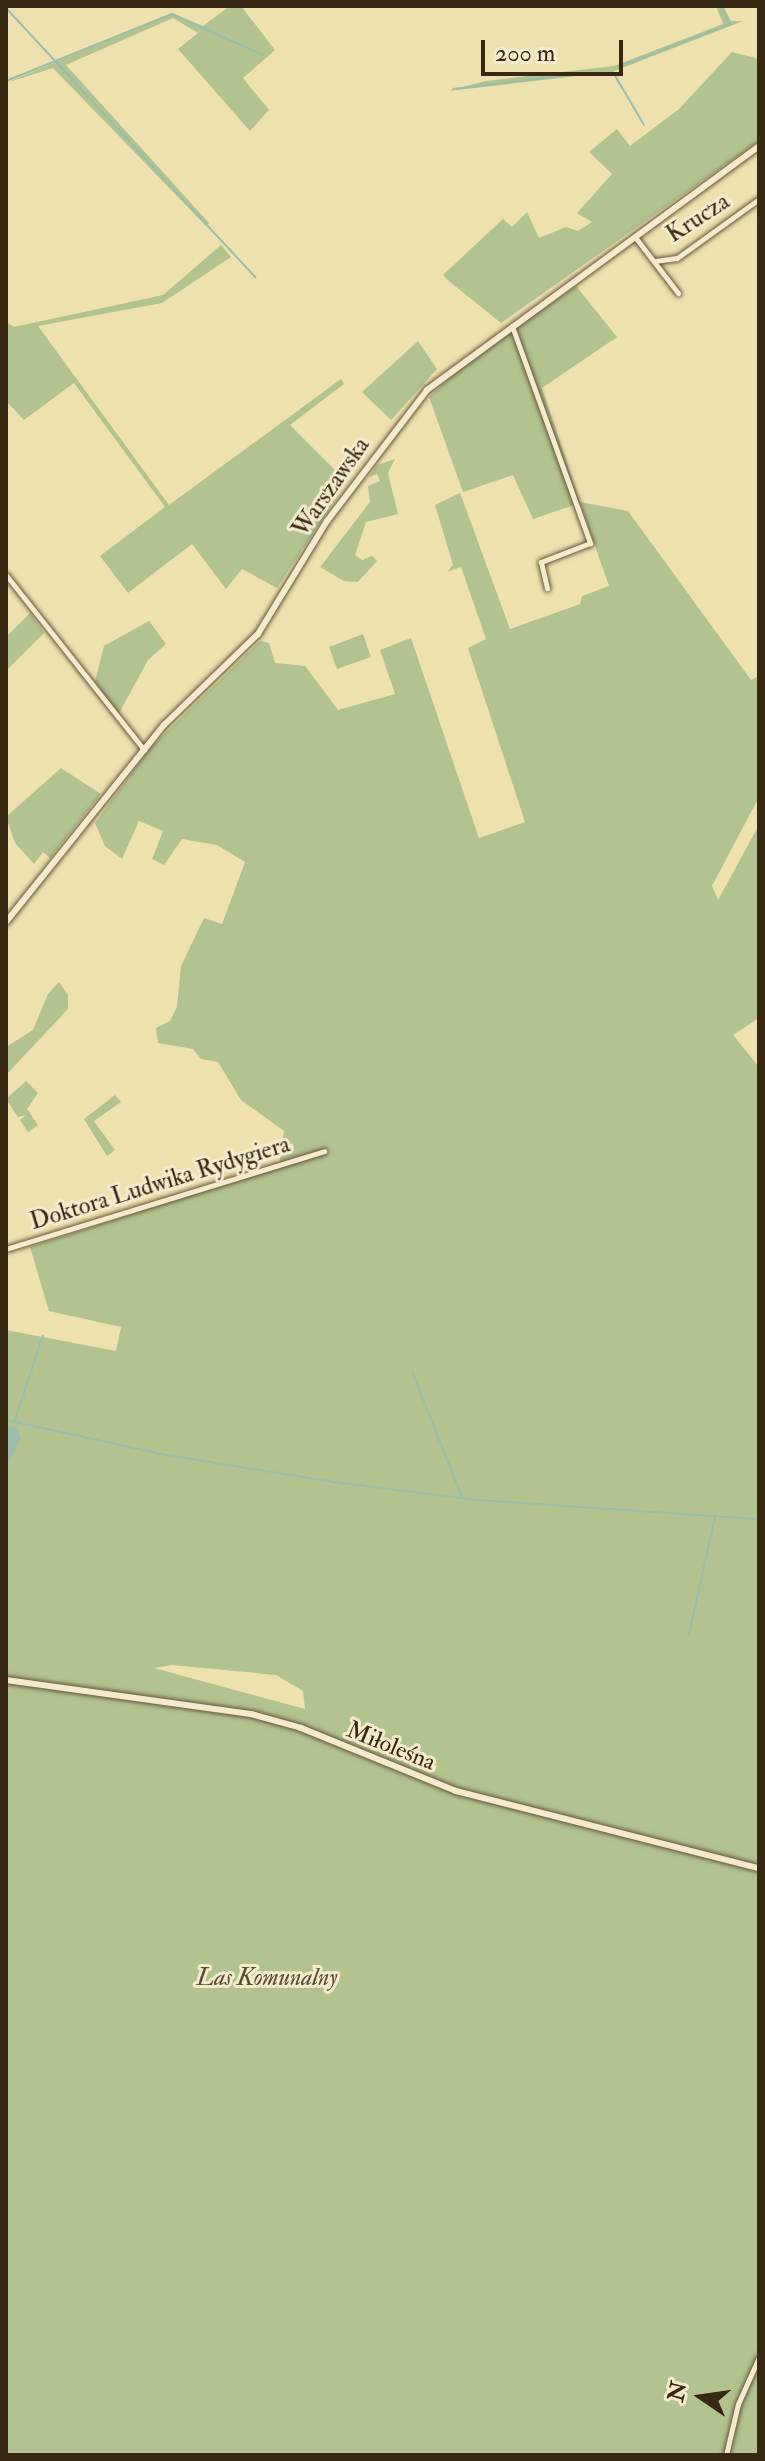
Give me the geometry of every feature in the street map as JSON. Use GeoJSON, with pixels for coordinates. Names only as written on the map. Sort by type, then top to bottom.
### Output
{"type":"FeatureCollection","features":[{"type":"Feature","properties":{"kind":"main road","name":"Warszawska"},"geometry":{"type":"LineString","coordinates":[[6,922],[176,712],[258,634],[315,539],[412,407],[443,376],[759,146]]}},
{"type":"Feature","properties":{"kind":"main road","name":"Miłoleśna"},"geometry":{"type":"LineString","coordinates":[[6,1680],[251,1714],[301,1728],[456,1791],[759,1868]]}},
{"type":"Feature","properties":{"kind":"street","name":"Krucza"},"geometry":{"type":"LineString","coordinates":[[655,261],[677,258],[759,199]]}},
{"type":"Feature","properties":{"kind":"street","name":"Krucza"},"geometry":{"type":"LineString","coordinates":[[635,237],[678,293]]}},
{"type":"Feature","properties":{"kind":"street"},"geometry":{"type":"LineString","coordinates":[[511,325],[590,543],[541,562],[547,588]]}},
{"type":"Feature","properties":{"kind":"street"},"geometry":{"type":"LineString","coordinates":[[6,575],[144,750]]}},
{"type":"Feature","properties":{"kind":"street","name":"Doktora Ludwika Rydygiera"},"geometry":{"type":"LineString","coordinates":[[6,1249],[324,1151]]}},
{"type":"Feature","properties":{"kind":"street"},"geometry":{"type":"LineString","coordinates":[[726,2455],[738,2404],[759,2357]]}},
{"type":"Feature","properties":{"kind":"green space"},"geometry":{"type":"Polygon","coordinates":[[[230,6],[241,6],[275,50],[243,78],[269,110],[250,131],[178,49],[198,33],[173,18],[66,65],[209,223],[206,226],[53,68],[6,83],[172,13],[203,26],[230,6]]]}},
{"type":"Feature","properties":{"kind":"green space"},"geometry":{"type":"Polygon","coordinates":[[[716,6],[723,6],[731,21],[743,21],[612,72],[449,91],[485,81],[614,66],[723,24],[716,6]]]}},
{"type":"Feature","properties":{"kind":"green space"},"geometry":{"type":"Polygon","coordinates":[[[732,52],[759,59],[759,141],[501,323],[443,275],[503,219],[512,227],[527,212],[539,238],[566,227],[578,231],[592,222],[577,213],[612,174],[589,152],[617,129],[630,146],[679,109],[732,52]]]}},
{"type":"Feature","properties":{"kind":"green space"},"geometry":{"type":"Polygon","coordinates":[[[221,245],[231,257],[162,303],[38,326],[169,505],[341,379],[344,384],[290,425],[347,482],[277,588],[242,569],[226,589],[192,544],[128,593],[100,556],[165,507],[74,383],[24,420],[6,401],[6,322],[14,327],[163,295],[221,245]]]}},
{"type":"Feature","properties":{"kind":"green space","name":"Las Komunalny"},"geometry":{"type":"Polygon","coordinates":[[[576,286],[617,337],[542,388],[580,502],[628,511],[751,680],[759,676],[759,797],[712,886],[718,900],[759,825],[759,1018],[733,1035],[759,1067],[759,2455],[6,2455],[6,1330],[116,1351],[121,1327],[49,1311],[30,1247],[279,1167],[284,1131],[241,1100],[218,1062],[201,1059],[193,1049],[158,1043],[156,1028],[170,1021],[177,1007],[181,966],[204,918],[222,924],[245,862],[217,845],[182,839],[164,865],[152,859],[163,831],[139,821],[122,859],[105,846],[95,823],[151,747],[260,641],[269,643],[275,663],[305,666],[338,710],[395,694],[380,650],[411,638],[479,838],[525,822],[468,648],[486,639],[461,567],[447,572],[453,565],[435,505],[460,493],[510,629],[580,604],[582,596],[609,586],[580,503],[533,519],[513,475],[463,492],[429,397],[463,365],[576,286]],[[172,1665],[154,1668],[305,1709],[303,1691],[276,1675],[172,1665]]]}},
{"type":"Feature","properties":{"kind":"green space"},"geometry":{"type":"Polygon","coordinates":[[[418,341],[437,369],[391,420],[362,392],[418,341]]]}},
{"type":"Feature","properties":{"kind":"green space"},"geometry":{"type":"Polygon","coordinates":[[[395,459],[388,473],[398,514],[366,522],[355,555],[362,560],[372,556],[377,561],[358,582],[344,581],[320,567],[370,502],[368,486],[380,481],[377,474],[369,477],[377,465],[395,459]]]}},
{"type":"Feature","properties":{"kind":"green space"},"geometry":{"type":"Polygon","coordinates":[[[30,613],[44,633],[6,671],[6,637],[30,613]]]}},
{"type":"Feature","properties":{"kind":"green space"},"geometry":{"type":"Polygon","coordinates":[[[149,621],[166,644],[148,660],[118,715],[94,685],[104,646],[149,621]]]}},
{"type":"Feature","properties":{"kind":"green space"},"geometry":{"type":"Polygon","coordinates":[[[363,634],[371,657],[337,669],[329,647],[363,634]]]}},
{"type":"Feature","properties":{"kind":"green space"},"geometry":{"type":"Polygon","coordinates":[[[61,768],[101,794],[50,858],[43,852],[34,864],[15,843],[6,817],[61,768]]]}},
{"type":"Feature","properties":{"kind":"green space"},"geometry":{"type":"Polygon","coordinates":[[[59,982],[68,995],[68,1009],[6,1075],[6,1047],[33,1030],[48,994],[59,982]]]}},
{"type":"Feature","properties":{"kind":"green space"},"geometry":{"type":"Polygon","coordinates":[[[26,1081],[38,1093],[27,1109],[38,1125],[28,1132],[20,1120],[26,1115],[18,1117],[6,1099],[26,1081]]]}},
{"type":"Feature","properties":{"kind":"green space"},"geometry":{"type":"Polygon","coordinates":[[[115,1095],[121,1102],[94,1121],[115,1150],[107,1156],[84,1119],[115,1095]]]}},
{"type":"Feature","properties":{"kind":"shaded area"},"geometry":{"type":"Polygon","coordinates":[[[6,1426],[17,1428],[21,1438],[8,1463],[6,1426]]]}},
{"type":"Feature","properties":{"kind":"waterway"},"geometry":{"type":"LineString","coordinates":[[618,67],[730,24],[721,6]]}},
{"type":"Feature","properties":{"kind":"waterway"},"geometry":{"type":"LineString","coordinates":[[6,8],[255,277]]}},
{"type":"Feature","properties":{"kind":"waterway"},"geometry":{"type":"LineString","coordinates":[[6,81],[172,14],[263,55]]}},
{"type":"Feature","properties":{"kind":"waterway"},"geometry":{"type":"LineString","coordinates":[[614,74],[644,125]]}},
{"type":"Feature","properties":{"kind":"waterway"},"geometry":{"type":"LineString","coordinates":[[453,89],[569,75]]}},
{"type":"Feature","properties":{"kind":"waterway"},"geometry":{"type":"LineString","coordinates":[[15,1420],[43,1336]]}},
{"type":"Feature","properties":{"kind":"waterway"},"geometry":{"type":"LineString","coordinates":[[413,1374],[462,1497]]}},
{"type":"Feature","properties":{"kind":"waterway"},"geometry":{"type":"LineString","coordinates":[[6,1420],[167,1455],[327,1481],[478,1500],[759,1519]]}},
{"type":"Feature","properties":{"kind":"waterway"},"geometry":{"type":"LineString","coordinates":[[689,1634],[715,1517]]}}]}
